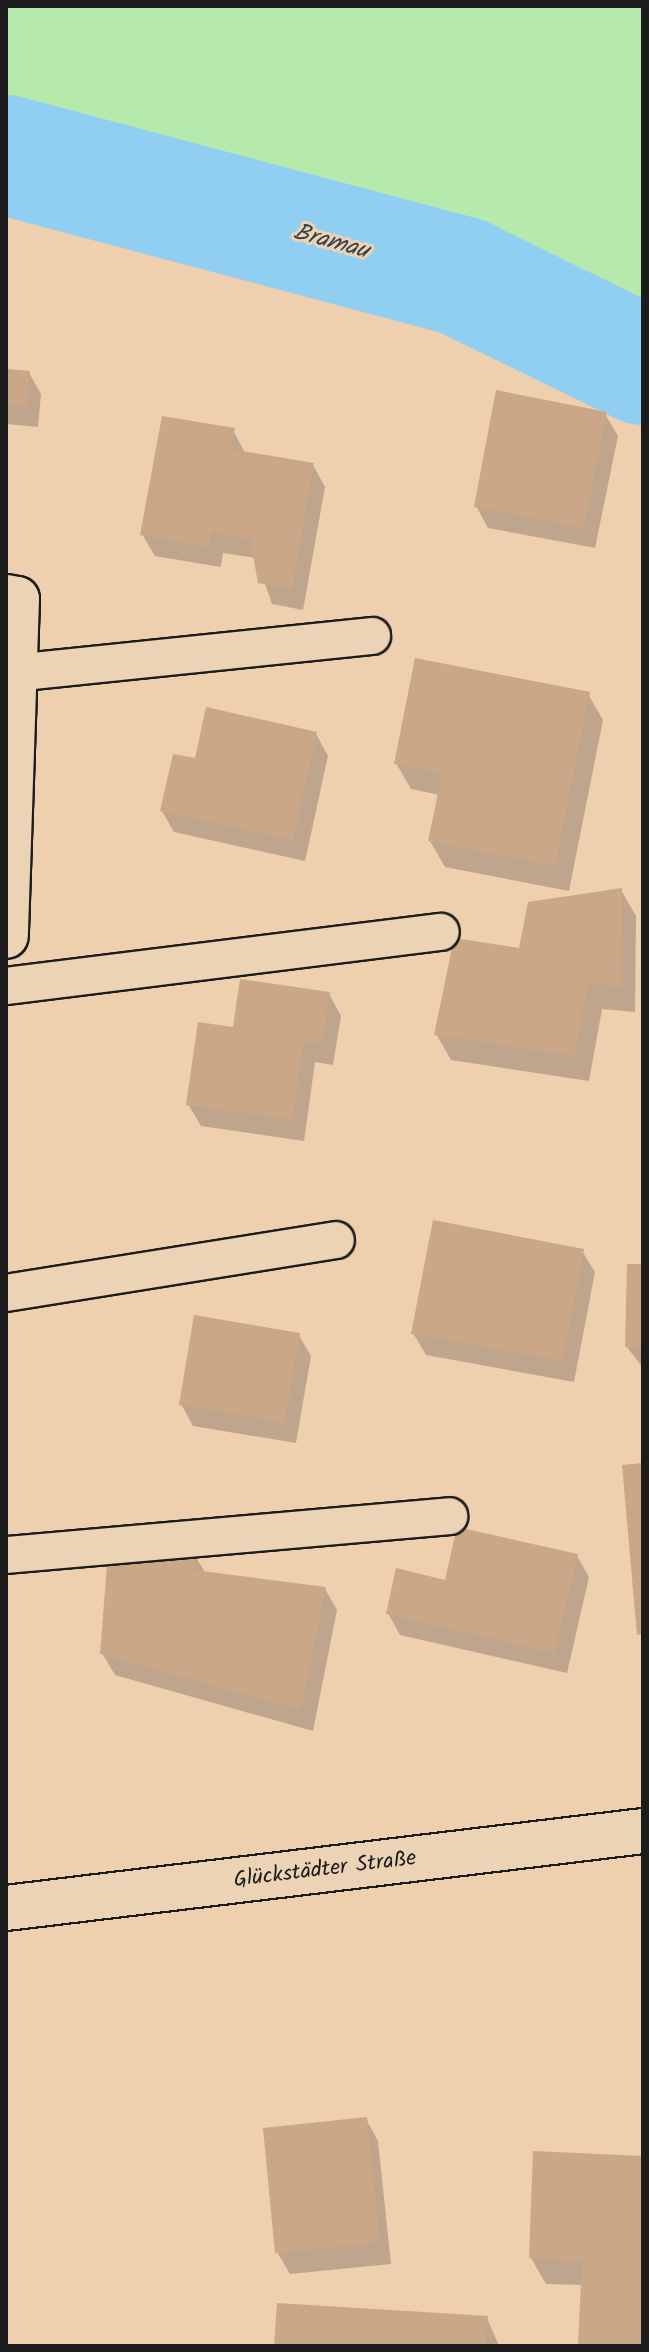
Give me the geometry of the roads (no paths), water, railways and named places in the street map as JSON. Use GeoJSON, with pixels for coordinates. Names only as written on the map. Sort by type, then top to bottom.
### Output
{"type":"FeatureCollection","features":[{"type":"Feature","properties":{"kind":"street"},"geometry":{"type":"LineString","coordinates":[[6,597],[17,599],[6,936]]}},
{"type":"Feature","properties":{"kind":"street","name":"Glückstädter Straße"},"geometry":{"type":"LineString","coordinates":[[6,1908],[643,1831]]}},
{"type":"Feature","properties":{"kind":"lane"},"geometry":{"type":"LineString","coordinates":[[13,673],[372,636]]}},
{"type":"Feature","properties":{"kind":"lane"},"geometry":{"type":"LineString","coordinates":[[6,986],[441,932]]}},
{"type":"Feature","properties":{"kind":"lane"},"geometry":{"type":"LineString","coordinates":[[6,1293],[336,1240]]}},
{"type":"Feature","properties":{"kind":"lane"},"geometry":{"type":"LineString","coordinates":[[6,1555],[449,1516]]}},
{"type":"Feature","properties":{"kind":"waterway","name":"Bramau"},"geometry":{"type":"LineString","coordinates":[[6,155],[463,277],[643,365]]}}]}
